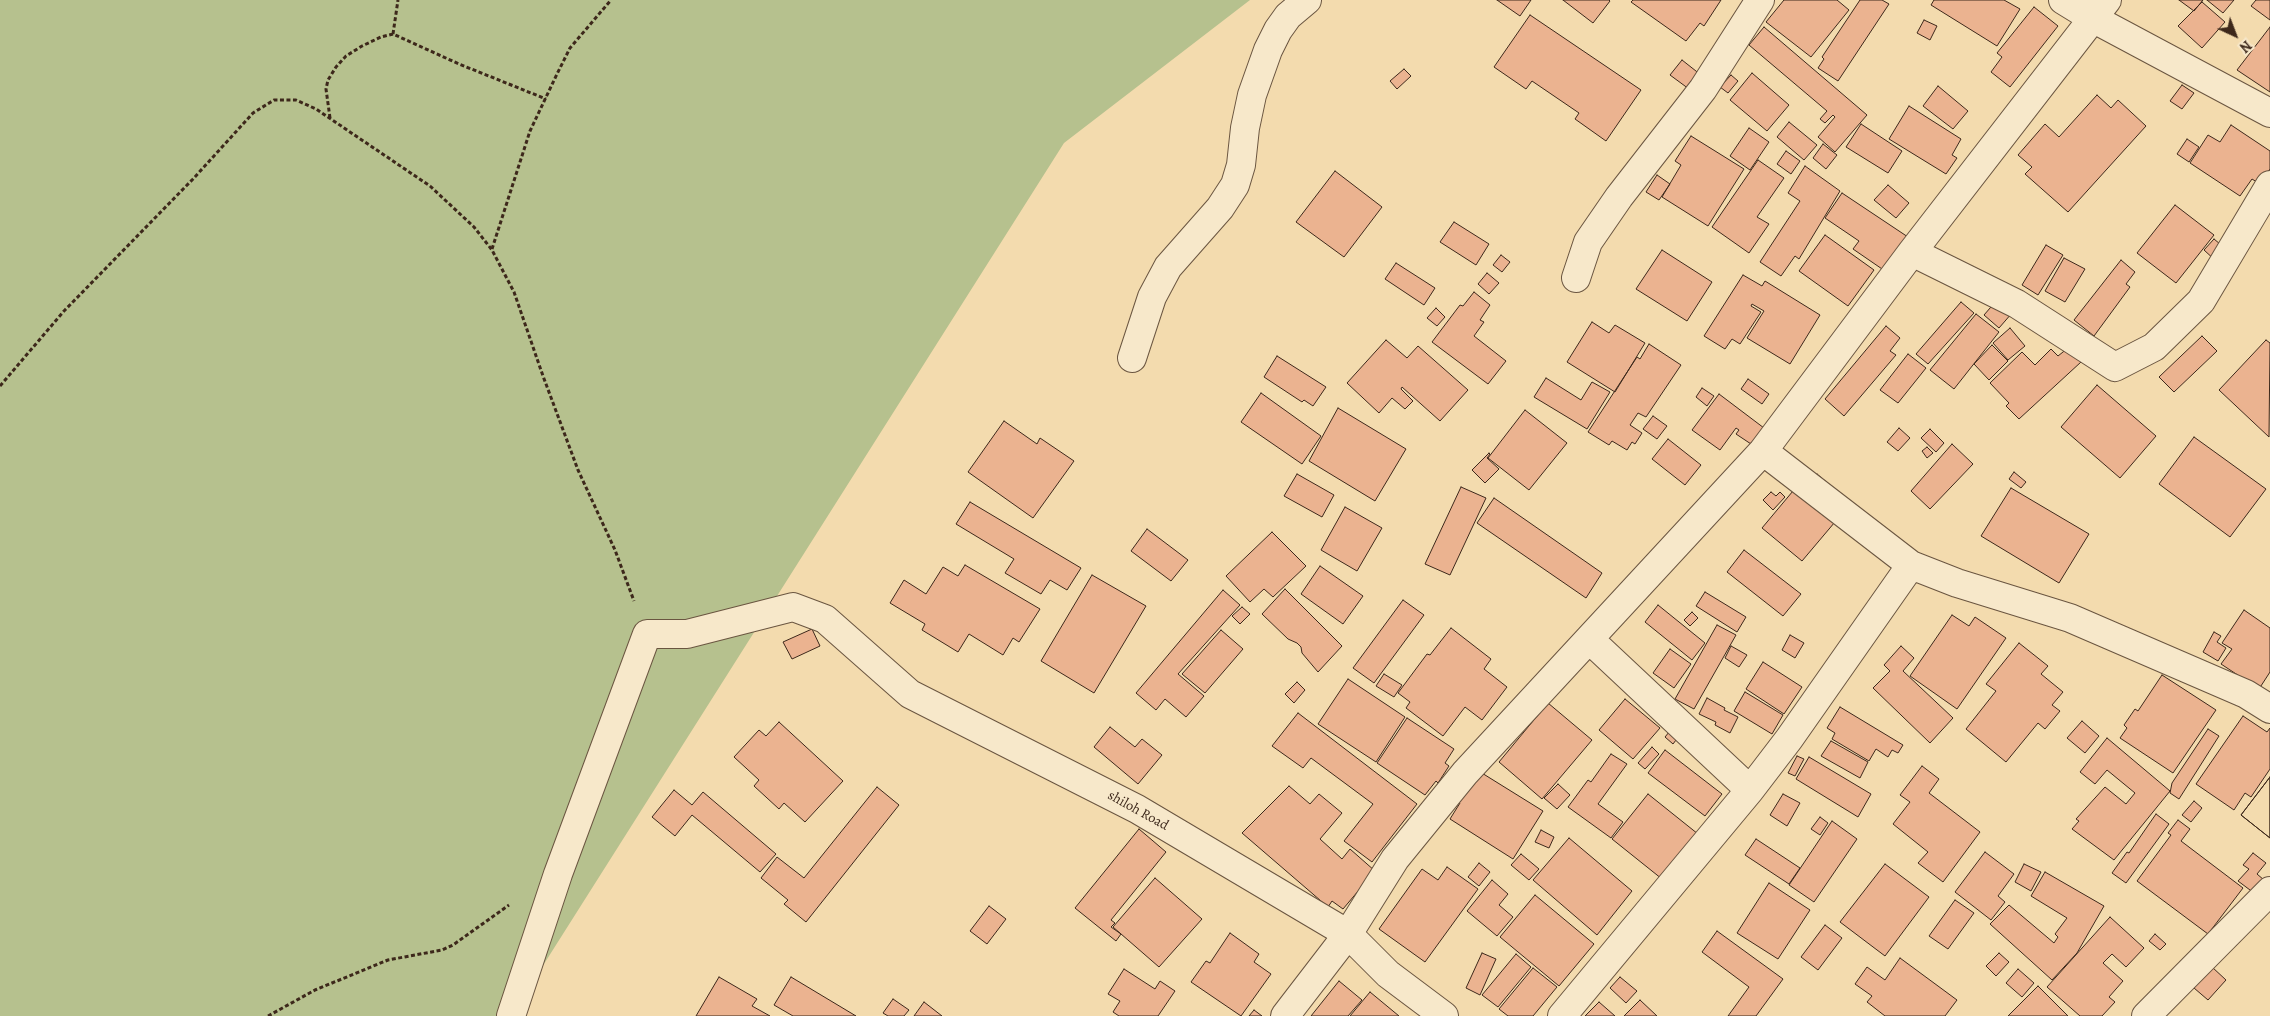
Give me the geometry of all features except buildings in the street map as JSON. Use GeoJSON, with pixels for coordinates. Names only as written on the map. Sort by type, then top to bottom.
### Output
{"type":"FeatureCollection","features":[{"type":"Feature","properties":{"kind":"street"},"geometry":{"type":"LineString","coordinates":[[1132,358],[1152,297],[1168,266],[1220,208],[1235,185],[1241,165],[1245,128],[1252,94],[1268,50],[1278,30],[1288,16],[1307,0]]}},
{"type":"Feature","properties":{"kind":"street"},"geometry":{"type":"LineString","coordinates":[[1576,278],[1588,242],[1619,197],[1703,89],[1760,0]]}},
{"type":"Feature","properties":{"kind":"street"},"geometry":{"type":"LineString","coordinates":[[2063,0],[2100,9],[2270,113]]}},
{"type":"Feature","properties":{"kind":"street"},"geometry":{"type":"LineString","coordinates":[[1285,1016],[1348,934],[1395,859],[1465,773],[1763,451],[1912,252],[2100,9]]}},
{"type":"Feature","properties":{"kind":"street"},"geometry":{"type":"LineString","coordinates":[[1912,252],[2017,304],[2115,367],[2154,347],[2202,301],[2270,185]]}},
{"type":"Feature","properties":{"kind":"street"},"geometry":{"type":"LineString","coordinates":[[1763,451],[1911,565],[1957,583],[2070,618],[2246,694],[2270,709]]}},
{"type":"Feature","properties":{"kind":"street"},"geometry":{"type":"LineString","coordinates":[[1562,1016],[1750,790],[1789,739],[1911,565]]}},
{"type":"Feature","properties":{"kind":"street","name":"shiloh Road"},"geometry":{"type":"LineString","coordinates":[[647,634],[686,634],[793,607],[826,619],[910,694],[1137,809],[1348,934],[1388,974],[1444,1016]]}},
{"type":"Feature","properties":{"kind":"street"},"geometry":{"type":"LineString","coordinates":[[510,1016],[585,799],[647,634]]}},
{"type":"Feature","properties":{"kind":"street"},"geometry":{"type":"LineString","coordinates":[[1589,639],[1750,790]]}},
{"type":"Feature","properties":{"kind":"street"},"geometry":{"type":"LineString","coordinates":[[2146,1016],[2270,890]]}},
{"type":"Feature","properties":{"kind":"path"},"geometry":{"type":"LineString","coordinates":[[393,34],[398,0]]}},
{"type":"Feature","properties":{"kind":"path"},"geometry":{"type":"LineString","coordinates":[[492,250],[530,131],[570,48],[610,0]]}},
{"type":"Feature","properties":{"kind":"path"},"geometry":{"type":"LineString","coordinates":[[330,119],[326,89],[328,80],[336,67],[346,56],[362,46],[381,36],[393,34],[452,61],[546,99]]}},
{"type":"Feature","properties":{"kind":"path"},"geometry":{"type":"LineString","coordinates":[[0,386],[64,311],[193,179],[253,113],[274,100],[288,99],[316,109],[402,166],[442,196],[474,227],[492,250],[514,292],[578,470],[614,550],[647,634]]}},
{"type":"Feature","properties":{"kind":"path"},"geometry":{"type":"LineString","coordinates":[[268,1016],[315,990],[388,960],[442,950],[453,945],[509,905],[516,905],[522,908],[540,928]]}},
{"type":"Feature","properties":{"kind":"green space"},"geometry":{"type":"Polygon","coordinates":[[[0,0],[1250,0],[1064,143],[511,1016],[0,1016],[0,0]]]}}]}
